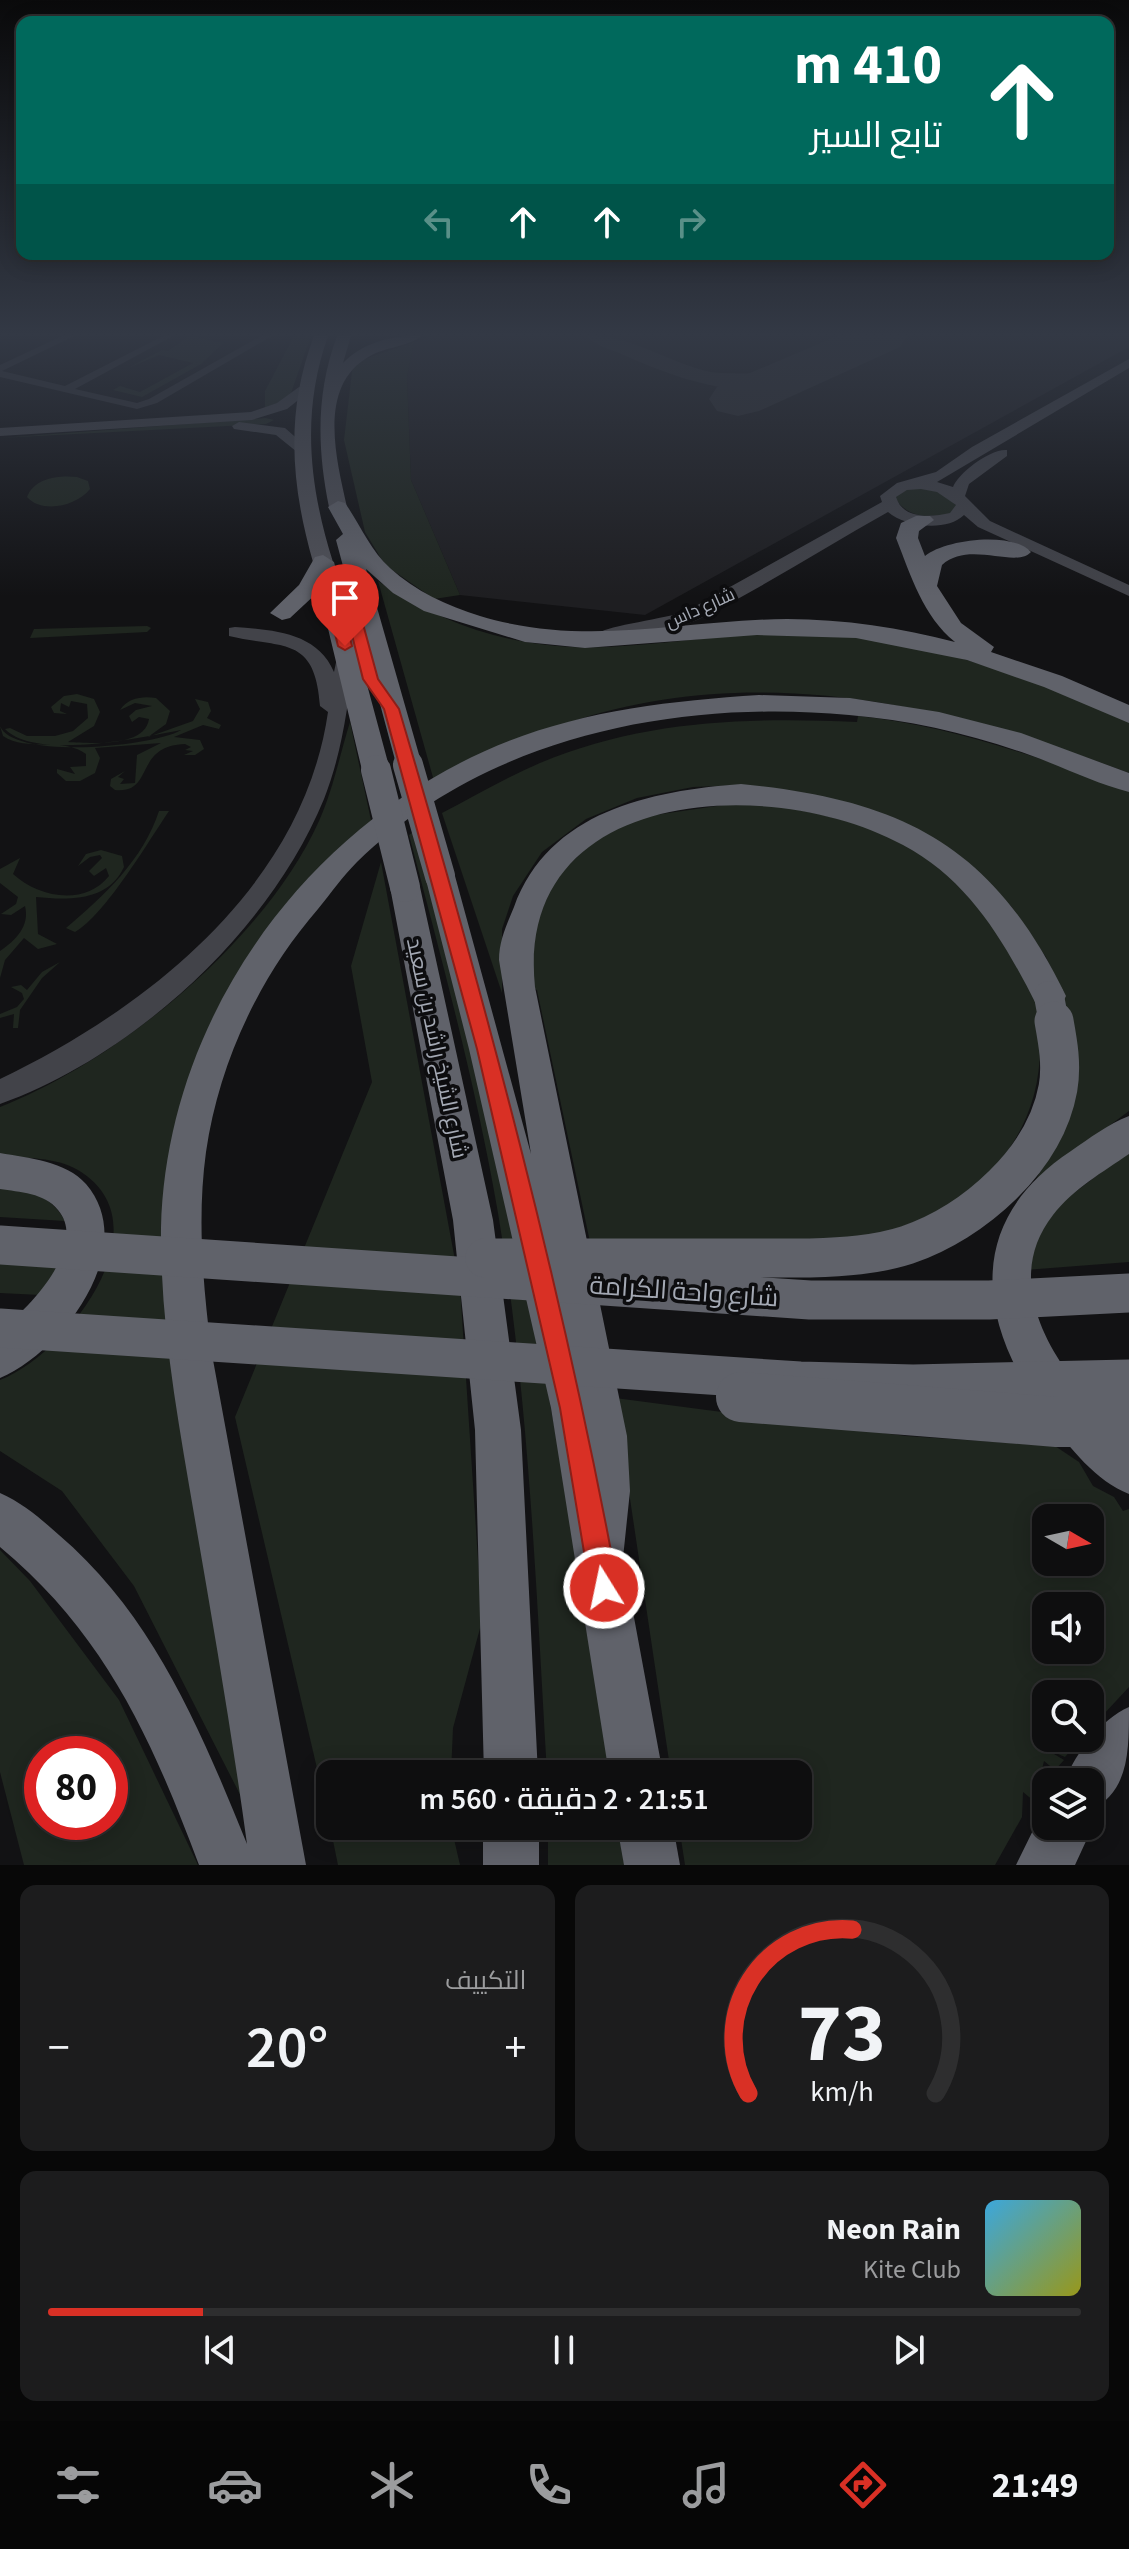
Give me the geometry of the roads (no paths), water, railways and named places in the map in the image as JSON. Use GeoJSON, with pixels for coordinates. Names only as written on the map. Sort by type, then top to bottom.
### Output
{"type":"FeatureCollection","features":[{"type":"Feature","properties":{"kind":"highway"},"geometry":{"type":"LineString","coordinates":[[338,507],[379,570],[402,590],[445,612],[489,626],[582,641],[747,626],[877,634],[978,654],[1049,678],[1129,715]]}},
{"type":"Feature","properties":{"kind":"highway","name":"شارع الشيخ راشد بن سعيد"},"geometry":{"type":"LineString","coordinates":[[338,507],[408,765],[422,882],[473,1220],[498,1430],[510,1760]]}},
{"type":"Feature","properties":{"kind":"highway"},"geometry":{"type":"LineString","coordinates":[[933,520],[912,525],[907,535],[942,619],[961,637],[1129,707]]}},
{"type":"Feature","properties":{"kind":"highway"},"geometry":{"type":"LineString","coordinates":[[927,584],[931,563],[948,551],[979,547],[1020,552]]}},
{"type":"Feature","properties":{"kind":"highway"},"geometry":{"type":"LineString","coordinates":[[282,613],[309,589],[323,562]]}},
{"type":"Feature","properties":{"kind":"highway","name":"شارع الشيخ راشد بن سعيد"},"geometry":{"type":"LineString","coordinates":[[323,562],[376,770],[487,1049],[569,1393],[634,1760]]}},
{"type":"Feature","properties":{"kind":"highway"},"geometry":{"type":"LineString","coordinates":[[335,605],[353,613],[371,679],[392,709]]}},
{"type":"Feature","properties":{"kind":"highway"},"geometry":{"type":"LineString","coordinates":[[278,1865],[197,1396],[187,1311],[183,1187],[195,1113],[231,1014],[253,973],[301,902],[337,863],[377,827],[452,778],[490,758],[577,726],[663,708],[756,702],[840,705],[902,713],[972,728],[1129,783]]}},
{"type":"Feature","properties":{"kind":"highway"},"geometry":{"type":"LineString","coordinates":[[134,1253],[717,1262],[844,1257],[909,1244],[959,1220],[997,1191],[1036,1142],[1057,1091],[1059,1051],[1049,996],[1031,953],[1004,913],[967,875],[913,837],[858,814],[798,797],[749,793],[696,794],[657,803],[596,828],[566,850],[541,878],[526,908],[516,946],[518,987],[604,1436],[607,1491],[599,1557]]}},
{"type":"Feature","properties":{"kind":"highway"},"geometry":{"type":"LineString","coordinates":[[1129,1133],[1038,1202],[1023,1228],[1012,1272],[1021,1330],[1041,1374],[1072,1417],[1129,1471]]}},
{"type":"Feature","properties":{"kind":"highway"},"geometry":{"type":"LineString","coordinates":[[0,1171],[39,1175],[57,1183],[72,1195],[81,1212],[85,1232],[83,1255],[62,1302],[43,1324],[0,1356]]}},
{"type":"Feature","properties":{"kind":"highway","name":"شارع واحة الكرامة"},"geometry":{"type":"LineString","coordinates":[[0,1245],[810,1300],[989,1300],[1129,1293]]}},
{"type":"Feature","properties":{"kind":"highway"},"geometry":{"type":"LineString","coordinates":[[0,1328],[814,1381],[929,1384],[1129,1379]]}},
{"type":"Feature","properties":{"kind":"highway"},"geometry":{"type":"LineString","coordinates":[[265,1346],[807,1405],[1057,1422],[1129,1422]]}},
{"type":"Feature","properties":{"kind":"highway"},"geometry":{"type":"LineString","coordinates":[[0,1517],[42,1551],[94,1605],[145,1678],[193,1778],[227,1865]]}},
{"type":"Feature","properties":{"kind":"highway"},"geometry":{"type":"LineString","coordinates":[[1102,1768],[1129,1734]]}},
{"type":"Feature","properties":{"kind":"highway"},"geometry":{"type":"LineString","coordinates":[[511,1840],[511,1865]]}},
{"type":"Feature","properties":{"kind":"highway"},"geometry":{"type":"LineString","coordinates":[[648,1840],[652,1865]]}},
{"type":"Feature","properties":{"kind":"highway"},"geometry":{"type":"LineString","coordinates":[[1044,1865],[1057,1840]]}},
{"type":"Feature","properties":{"kind":"main road","name":"شارع الشيخ راشد بن سعيد"},"geometry":{"type":"LineString","coordinates":[[303,423],[302,449],[309,512],[323,562]]}},
{"type":"Feature","properties":{"kind":"main road","name":"شارع الشيخ راشد بن سعيد"},"geometry":{"type":"LineString","coordinates":[[327,423],[327,445],[338,507]]}},
{"type":"Feature","properties":{"kind":"street"},"geometry":{"type":"LineString","coordinates":[[0,432],[194,423]]}},
{"type":"Feature","properties":{"kind":"street"},"geometry":{"type":"LineString","coordinates":[[0,441],[222,423]]}},
{"type":"Feature","properties":{"kind":"street"},"geometry":{"type":"LineString","coordinates":[[265,423],[286,434],[302,449]]}},
{"type":"Feature","properties":{"kind":"street"},"geometry":{"type":"LineString","coordinates":[[918,485],[941,475],[1024,423]]}},
{"type":"Feature","properties":{"kind":"street"},"geometry":{"type":"LineString","coordinates":[[933,520],[956,516],[962,482],[996,456],[1053,423]]}},
{"type":"Feature","properties":{"kind":"street"},"geometry":{"type":"LineString","coordinates":[[918,485],[945,489],[984,524],[1129,591]]}},
{"type":"Feature","properties":{"kind":"street","name":"شارع داس"},"geometry":{"type":"LineString","coordinates":[[489,626],[550,633],[608,633],[661,626],[728,598],[890,504],[888,496],[892,491],[918,485]]}},
{"type":"Feature","properties":{"kind":"street"},"geometry":{"type":"LineString","coordinates":[[890,504],[900,513],[933,520],[1020,552],[1129,602]]}},
{"type":"Feature","properties":{"kind":"street"},"geometry":{"type":"LineString","coordinates":[[235,632],[293,639],[320,660],[327,678],[330,701],[322,776]]}},
{"type":"Feature","properties":{"kind":"street"},"geometry":{"type":"LineString","coordinates":[[0,1092],[52,1068],[106,1037],[164,994],[199,962],[270,877],[299,830],[322,776],[341,708],[345,646]]}}]}
